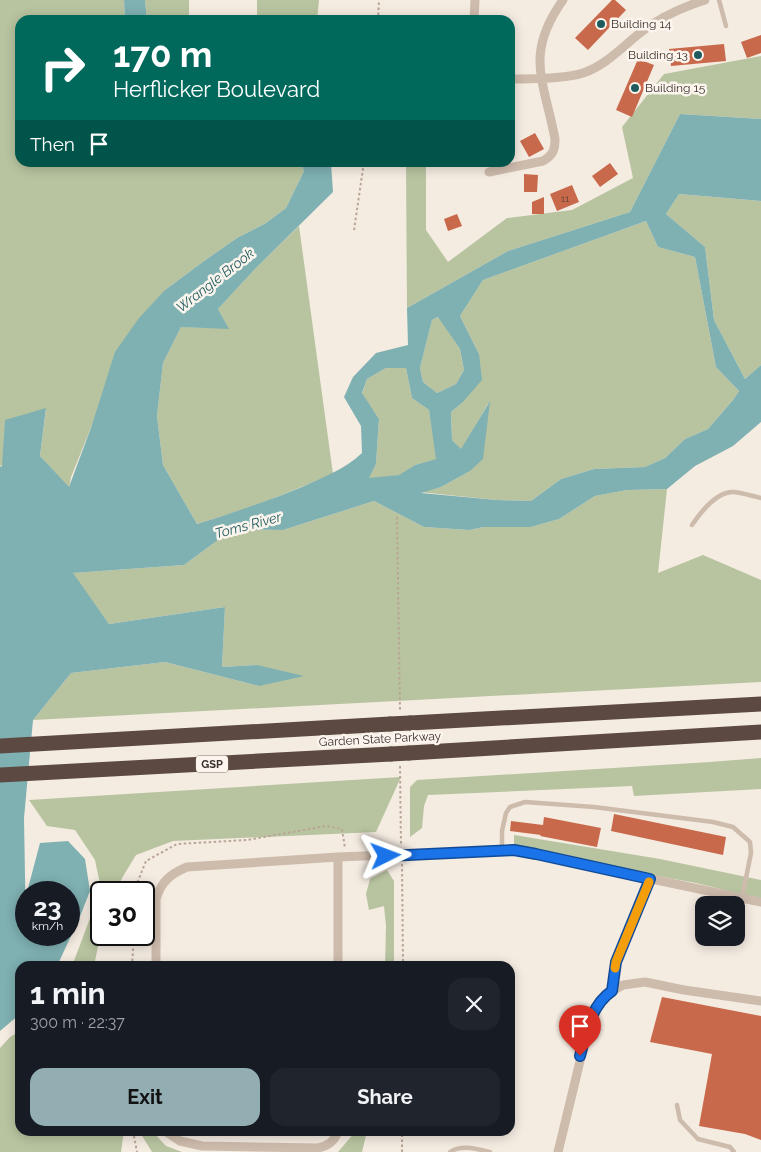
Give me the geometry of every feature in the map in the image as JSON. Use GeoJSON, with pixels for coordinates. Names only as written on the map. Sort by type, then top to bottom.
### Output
{"type":"FeatureCollection","features":[{"type":"Feature","properties":{"kind":"highway","name":"Garden State Parkway"},"geometry":{"type":"LineString","coordinates":[[0,746],[761,704]]}},
{"type":"Feature","properties":{"kind":"highway","name":"Garden State Parkway"},"geometry":{"type":"LineString","coordinates":[[0,775],[761,732]]}},
{"type":"Feature","properties":{"kind":"highway"},"geometry":{"type":"LineString","coordinates":[[735,734],[761,741]]}},
{"type":"Feature","properties":{"kind":"street"},"geometry":{"type":"LineString","coordinates":[[474,0],[474,15]]}},
{"type":"Feature","properties":{"kind":"street"},"geometry":{"type":"LineString","coordinates":[[515,167],[543,161],[551,156],[555,148],[556,139],[541,78],[540,46],[548,22],[562,0]]}},
{"type":"Feature","properties":{"kind":"street"},"geometry":{"type":"LineString","coordinates":[[515,79],[582,74],[598,66],[660,18],[704,0]]}},
{"type":"Feature","properties":{"kind":"street"},"geometry":{"type":"LineString","coordinates":[[489,172],[514,167]]}},
{"type":"Feature","properties":{"kind":"street"},"geometry":{"type":"LineString","coordinates":[[156,961],[156,899],[162,884],[174,873],[187,867],[343,857],[514,850],[732,896]]}},
{"type":"Feature","properties":{"kind":"street"},"geometry":{"type":"LineString","coordinates":[[338,961],[343,857]]}},
{"type":"Feature","properties":{"kind":"street"},"geometry":{"type":"LineString","coordinates":[[612,991],[616,962],[650,879]]}},
{"type":"Feature","properties":{"kind":"street"},"geometry":{"type":"LineString","coordinates":[[745,899],[761,902]]}},
{"type":"Feature","properties":{"kind":"street"},"geometry":{"type":"LineString","coordinates":[[558,1152],[589,1024],[600,1001],[612,991],[624,985],[645,982],[684,990],[761,1001]]}},
{"type":"Feature","properties":{"kind":"street"},"geometry":{"type":"LineString","coordinates":[[172,1136],[180,1142],[202,1146],[318,1148],[326,1146],[334,1140],[336,1136]]}},
{"type":"Feature","properties":{"kind":"lane"},"geometry":{"type":"LineString","coordinates":[[719,0],[726,26]]}},
{"type":"Feature","properties":{"kind":"lane"},"geometry":{"type":"LineString","coordinates":[[692,525],[702,511],[727,492],[761,498]]}},
{"type":"Feature","properties":{"kind":"lane"},"geometry":{"type":"LineString","coordinates":[[502,851],[503,825],[506,813],[510,808],[525,802],[594,807],[713,822],[733,827],[750,842],[751,853],[742,896]]}},
{"type":"Feature","properties":{"kind":"lane"},"geometry":{"type":"LineString","coordinates":[[677,1105],[680,1120],[698,1138],[730,1147],[734,1152]]}},
{"type":"Feature","properties":{"kind":"lane"},"geometry":{"type":"LineString","coordinates":[[450,1152],[456,1148],[471,1148],[490,1152]]}},
{"type":"Feature","properties":{"kind":"path"},"geometry":{"type":"LineString","coordinates":[[378,15],[379,0]]}},
{"type":"Feature","properties":{"kind":"path"},"geometry":{"type":"LineString","coordinates":[[354,230],[363,167]]}},
{"type":"Feature","properties":{"kind":"path"},"geometry":{"type":"LineString","coordinates":[[138,881],[146,861],[177,844],[247,840],[326,826],[342,829],[343,857]]}},
{"type":"Feature","properties":{"kind":"path"},"geometry":{"type":"LineString","coordinates":[[132,961],[133,946]]}},
{"type":"Feature","properties":{"kind":"path"},"geometry":{"type":"LineString","coordinates":[[133,1136],[137,1152]]}},
{"type":"Feature","properties":{"kind":"path"},"geometry":{"type":"LineString","coordinates":[[402,1136],[402,1152]]}},
{"type":"Feature","properties":{"kind":"green space"},"geometry":{"type":"Polygon","coordinates":[[[0,0],[124,0],[125,15],[15,15],[15,167],[303,167],[304,171],[286,208],[266,223],[237,238],[165,290],[92,425],[71,477],[69,488],[40,456],[46,409],[0,467],[0,0]]]}},
{"type":"Feature","properties":{"kind":"green space"},"geometry":{"type":"Polygon","coordinates":[[[145,0],[189,0],[189,15],[146,15],[145,0]]]}},
{"type":"Feature","properties":{"kind":"green space"},"geometry":{"type":"Polygon","coordinates":[[[257,0],[319,0],[318,15],[257,15],[257,0]]]}},
{"type":"Feature","properties":{"kind":"green space"},"geometry":{"type":"Polygon","coordinates":[[[761,56],[761,119],[680,114],[630,212],[508,251],[407,308],[406,167],[426,167],[426,230],[448,262],[507,218],[572,210],[633,178],[622,127],[664,74],[761,56]]]}},
{"type":"Feature","properties":{"kind":"green space"},"geometry":{"type":"Polygon","coordinates":[[[679,194],[761,201],[761,365],[745,379],[714,320],[705,247],[666,214],[679,194]]]}},
{"type":"Feature","properties":{"kind":"green space"},"geometry":{"type":"Polygon","coordinates":[[[646,221],[658,247],[695,257],[716,367],[739,391],[733,400],[708,429],[685,439],[665,458],[645,467],[594,469],[561,479],[531,501],[497,500],[419,492],[441,487],[470,471],[489,402],[461,450],[452,440],[451,412],[462,403],[479,354],[460,316],[483,280],[646,221]]]}},
{"type":"Feature","properties":{"kind":"green space"},"geometry":{"type":"Polygon","coordinates":[[[299,226],[333,474],[252,507],[197,524],[163,465],[157,416],[163,363],[181,327],[228,328],[218,309],[299,226]]]}},
{"type":"Feature","properties":{"kind":"green space"},"geometry":{"type":"Polygon","coordinates":[[[439,317],[460,349],[464,370],[456,384],[437,393],[423,382],[420,368],[432,320],[439,317]]]}},
{"type":"Feature","properties":{"kind":"green space"},"geometry":{"type":"Polygon","coordinates":[[[386,368],[406,368],[412,398],[429,410],[437,459],[415,465],[400,475],[368,479],[376,464],[379,419],[362,394],[367,379],[386,368]]]}},
{"type":"Feature","properties":{"kind":"green space"},"geometry":{"type":"Polygon","coordinates":[[[667,489],[658,573],[703,555],[761,580],[761,682],[33,720],[71,673],[165,662],[259,686],[257,665],[222,667],[225,607],[109,624],[72,573],[184,565],[233,529],[283,530],[374,501],[424,527],[469,530],[484,527],[531,527],[559,519],[595,496],[627,490],[667,489]]]}},
{"type":"Feature","properties":{"kind":"green space"},"geometry":{"type":"Polygon","coordinates":[[[761,758],[761,789],[634,796],[632,786],[428,795],[424,806],[422,828],[410,837],[410,787],[417,780],[761,758]]]}},
{"type":"Feature","properties":{"kind":"green space"},"geometry":{"type":"Polygon","coordinates":[[[401,777],[376,832],[173,841],[136,855],[121,881],[99,881],[95,860],[75,830],[47,826],[29,800],[401,777]]]}},
{"type":"Feature","properties":{"kind":"green space"},"geometry":{"type":"Polygon","coordinates":[[[514,835],[660,859],[761,880],[761,899],[696,883],[549,856],[514,845],[514,835]]]}},
{"type":"Feature","properties":{"kind":"green space"},"geometry":{"type":"Polygon","coordinates":[[[387,870],[394,881],[394,961],[385,961],[386,926],[384,906],[369,910],[366,894],[370,879],[387,870]]]}},
{"type":"Feature","properties":{"kind":"green space"},"geometry":{"type":"Polygon","coordinates":[[[90,918],[90,946],[98,946],[95,961],[74,961],[90,918]]]}},
{"type":"Feature","properties":{"kind":"green space"},"geometry":{"type":"Polygon","coordinates":[[[15,1034],[15,1136],[123,1136],[121,1152],[0,1152],[0,1048],[15,1034]]]}},
{"type":"Feature","properties":{"kind":"green space"},"geometry":{"type":"Polygon","coordinates":[[[142,1136],[157,1136],[166,1146],[182,1152],[152,1152],[142,1136]]]}},
{"type":"Feature","properties":{"kind":"green space"},"geometry":{"type":"Polygon","coordinates":[[[352,1136],[366,1136],[362,1152],[338,1152],[352,1136]]]}},
{"type":"Feature","properties":{"kind":"water"},"geometry":{"type":"Polygon","coordinates":[[[124,0],[145,0],[146,15],[125,15],[124,0]]]}},
{"type":"Feature","properties":{"kind":"water"},"geometry":{"type":"Polygon","coordinates":[[[680,114],[761,119],[761,201],[679,194],[666,214],[705,247],[714,320],[745,379],[761,365],[761,422],[733,446],[695,466],[667,489],[627,490],[595,496],[559,519],[531,527],[484,527],[469,530],[424,527],[374,501],[283,530],[233,529],[184,565],[73,573],[109,624],[225,607],[222,667],[257,665],[304,676],[259,686],[165,662],[71,673],[33,720],[24,818],[25,881],[15,881],[15,946],[66,946],[59,961],[15,961],[15,1018],[0,1031],[0,467],[2,466],[5,420],[46,408],[40,456],[69,487],[92,425],[115,352],[139,318],[165,290],[237,238],[266,223],[286,208],[304,171],[302,167],[331,167],[333,192],[255,269],[218,309],[229,329],[181,327],[163,363],[157,416],[163,465],[197,524],[302,487],[349,464],[362,453],[361,426],[344,397],[353,377],[376,353],[408,345],[407,308],[508,251],[630,212],[680,114]],[[646,221],[483,280],[460,316],[479,354],[482,380],[462,403],[451,412],[452,440],[461,449],[490,401],[483,459],[470,471],[441,487],[421,493],[531,501],[561,479],[594,469],[645,467],[665,458],[685,439],[708,429],[739,391],[716,367],[695,257],[658,247],[646,221]],[[438,317],[432,320],[420,368],[423,382],[437,393],[456,384],[464,370],[460,349],[438,317]],[[386,368],[367,379],[362,393],[379,419],[376,464],[369,478],[399,475],[415,465],[436,459],[429,410],[412,398],[406,368],[386,368]]]}},
{"type":"Feature","properties":{"kind":"water"},"geometry":{"type":"Polygon","coordinates":[[[68,841],[85,859],[90,891],[80,916],[80,881],[30,881],[40,843],[68,841]]]}},
{"type":"Feature","properties":{"kind":"building","name":"Building 14"},"geometry":{"type":"Polygon","coordinates":[[[612,0],[615,0],[626,10],[588,50],[575,38],[612,0]]]}},
{"type":"Feature","properties":{"kind":"building"},"geometry":{"type":"Polygon","coordinates":[[[761,35],[761,53],[747,58],[741,42],[761,35]]]}},
{"type":"Feature","properties":{"kind":"building","name":"Building 13"},"geometry":{"type":"Polygon","coordinates":[[[724,44],[726,61],[671,66],[669,49],[724,44]]]}},
{"type":"Feature","properties":{"kind":"building","name":"Building 15"},"geometry":{"type":"Polygon","coordinates":[[[638,59],[654,65],[632,117],[616,110],[638,59]]]}},
{"type":"Feature","properties":{"kind":"building"},"geometry":{"type":"Polygon","coordinates":[[[535,133],[544,149],[529,157],[520,141],[535,133]]]}},
{"type":"Feature","properties":{"kind":"building"},"geometry":{"type":"Polygon","coordinates":[[[610,163],[618,174],[600,187],[592,176],[610,163]]]}},
{"type":"Feature","properties":{"kind":"building"},"geometry":{"type":"Polygon","coordinates":[[[524,174],[538,175],[537,192],[524,192],[524,174]]]}},
{"type":"Feature","properties":{"kind":"building"},"geometry":{"type":"Polygon","coordinates":[[[572,185],[579,202],[557,211],[550,194],[572,185]]]}},
{"type":"Feature","properties":{"kind":"building"},"geometry":{"type":"Polygon","coordinates":[[[544,197],[544,214],[532,214],[532,202],[544,197]]]}},
{"type":"Feature","properties":{"kind":"building"},"geometry":{"type":"Polygon","coordinates":[[[457,214],[462,226],[448,231],[444,219],[457,214]]]}},
{"type":"Feature","properties":{"kind":"building"},"geometry":{"type":"Polygon","coordinates":[[[614,814],[726,837],[723,855],[611,831],[614,814]]]}},
{"type":"Feature","properties":{"kind":"building"},"geometry":{"type":"Polygon","coordinates":[[[544,817],[601,828],[597,847],[541,835],[510,831],[511,821],[543,825],[544,817]]]}},
{"type":"Feature","properties":{"kind":"building"},"geometry":{"type":"Polygon","coordinates":[[[662,997],[761,1016],[761,1140],[745,1134],[699,1126],[712,1054],[650,1042],[662,997]]]}},
{"type":"Feature","properties":{"kind":"slow traffic"},"geometry":{"type":"LineString","coordinates":[[615,968],[649,882]]}},
{"type":"Feature","properties":{"kind":"place","name":"Building 14"},"geometry":{"type":"Point","coordinates":[601,24]}},
{"type":"Feature","properties":{"kind":"place","name":"Building 13"},"geometry":{"type":"Point","coordinates":[698,55]}},
{"type":"Feature","properties":{"kind":"place","name":"Building 15"},"geometry":{"type":"Point","coordinates":[635,88]}},
{"type":"Feature","properties":{"kind":"route"},"geometry":{"type":"LineString","coordinates":[[386,856],[514,850],[650,879],[616,962],[612,991],[600,1001],[589,1024],[580,1056]]}},
{"type":"Feature","properties":{"kind":"water label","name":"Wrangle Brook"},"geometry":{"type":"Point","coordinates":[215,280]}},
{"type":"Feature","properties":{"kind":"water label","name":"Toms River"},"geometry":{"type":"Point","coordinates":[248,525]}}]}
